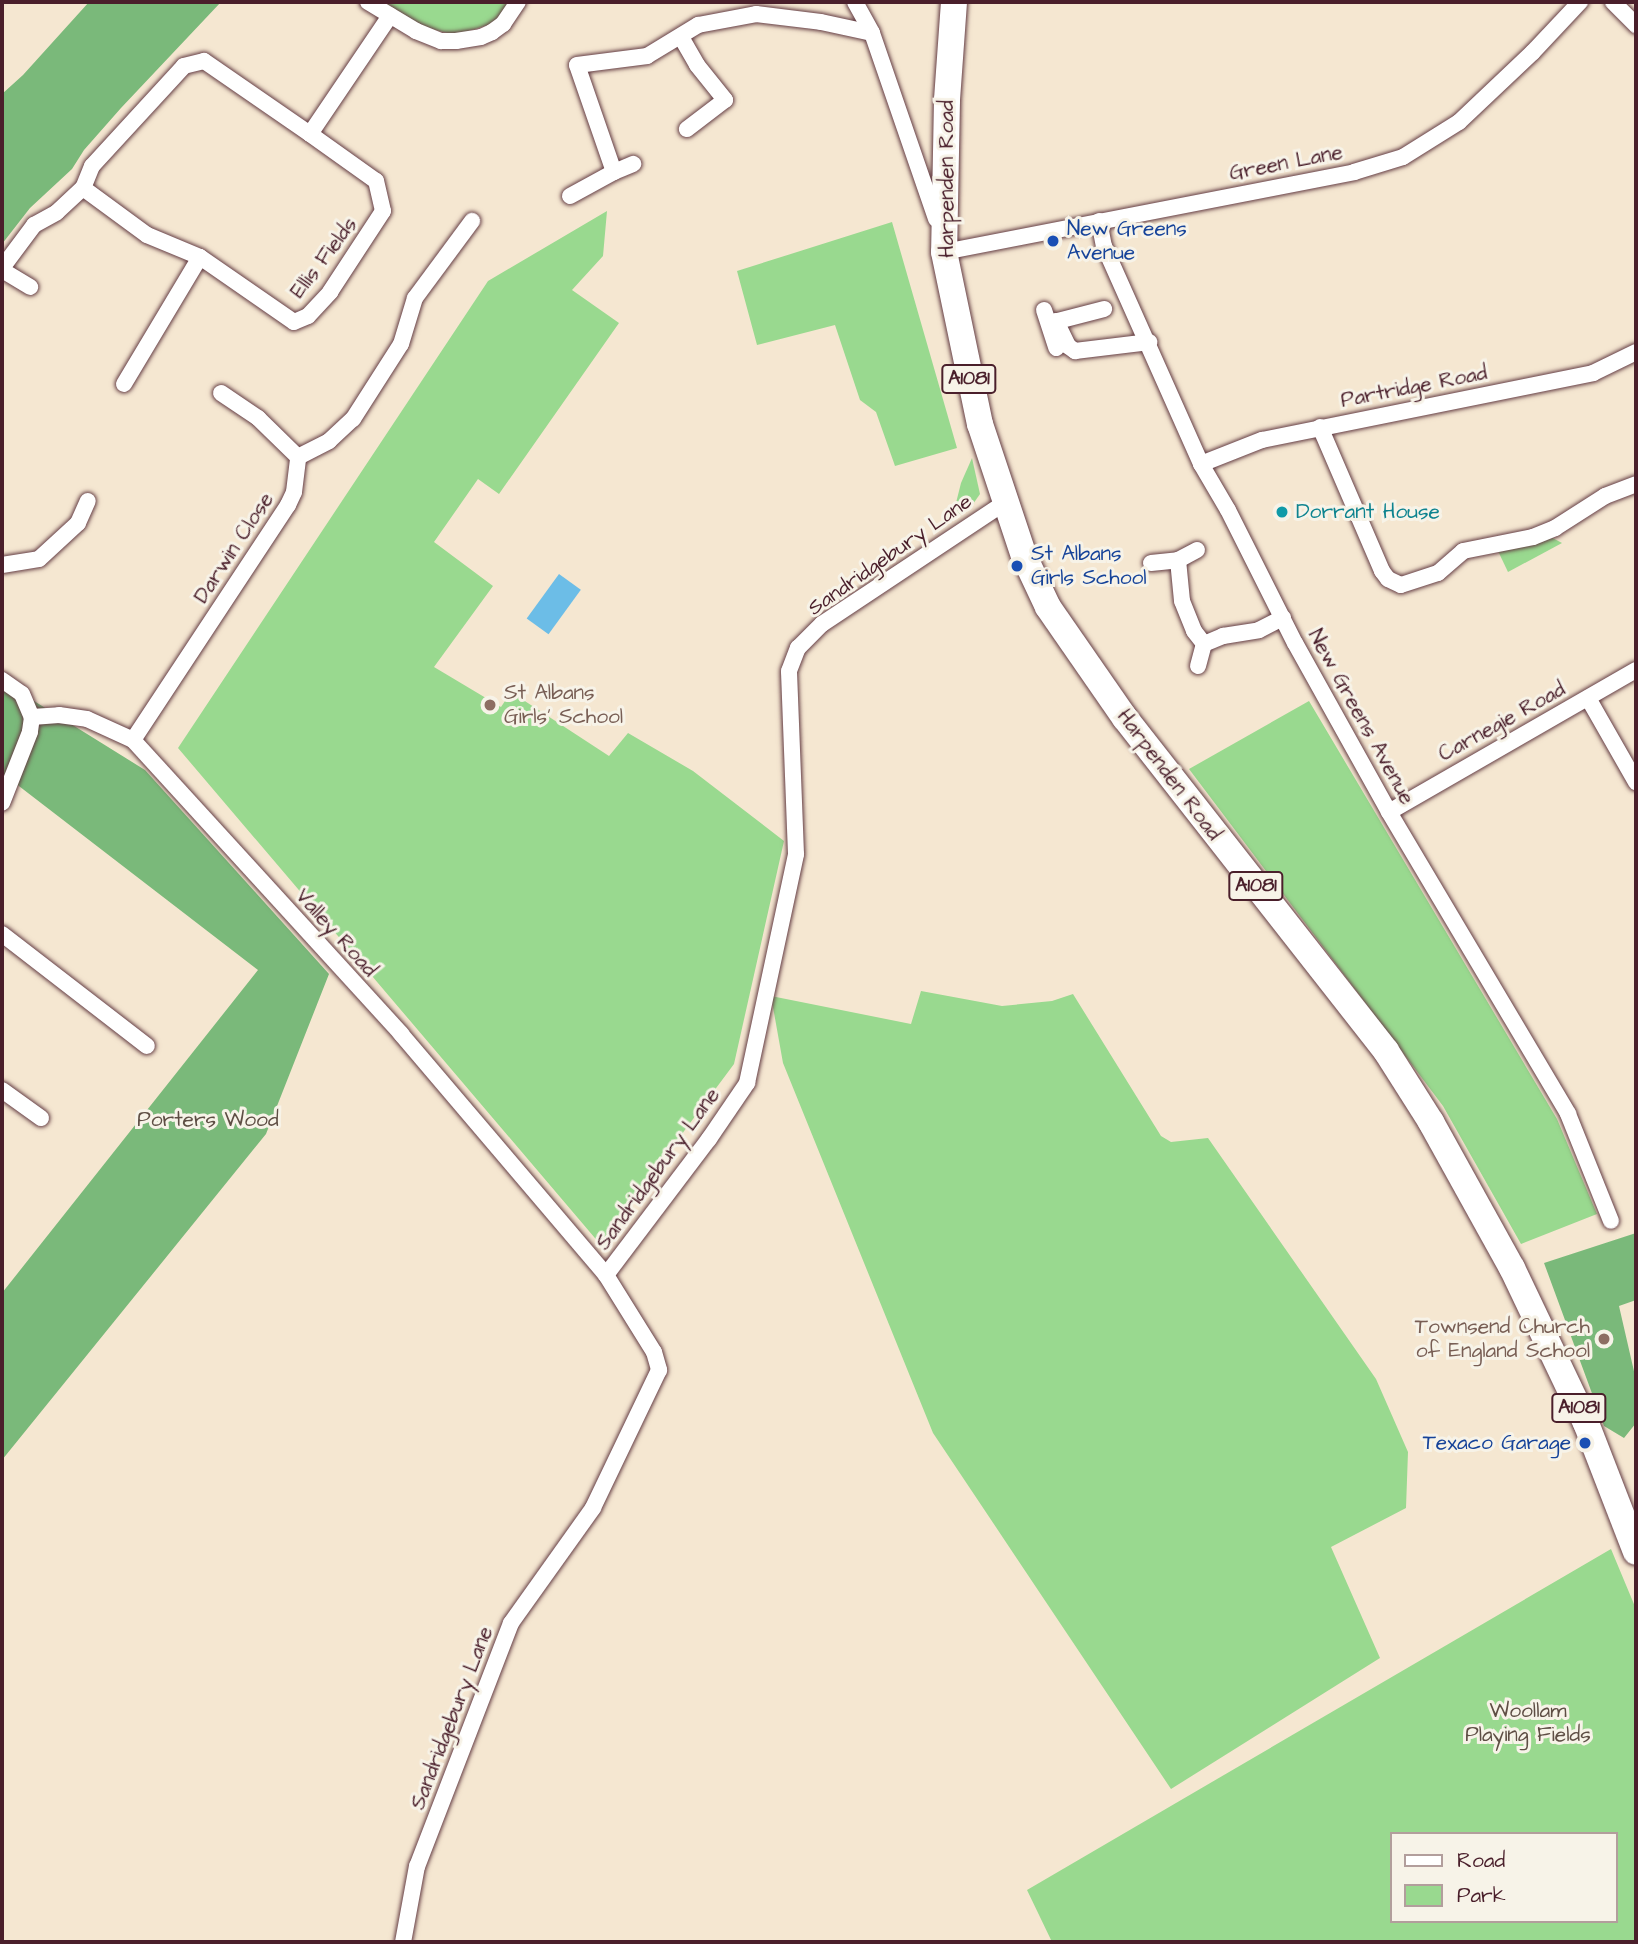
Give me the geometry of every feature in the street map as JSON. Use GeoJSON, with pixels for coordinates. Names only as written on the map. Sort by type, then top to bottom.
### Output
{"type":"FeatureCollection","features":[{"type":"Feature","properties":{"kind":"main road","name":"Harpenden Road"},"geometry":{"type":"LineString","coordinates":[[954,2],[947,100],[944,252],[969,378],[1004,503],[1024,556],[1048,607],[1125,718],[1386,1051],[1431,1122],[1518,1280],[1586,1423],[1636,1552]]}},
{"type":"Feature","properties":{"kind":"street"},"geometry":{"type":"LineString","coordinates":[[368,2],[416,31],[441,41],[481,37],[503,24],[518,2]]}},
{"type":"Feature","properties":{"kind":"street"},"geometry":{"type":"LineString","coordinates":[[855,2],[872,33],[936,219]]}},
{"type":"Feature","properties":{"kind":"street","name":"Green Lane"},"geometry":{"type":"LineString","coordinates":[[944,252],[1354,172],[1402,157],[1459,122],[1533,52],[1580,2]]}},
{"type":"Feature","properties":{"kind":"street"},"geometry":{"type":"LineString","coordinates":[[1613,2],[1636,24]]}},
{"type":"Feature","properties":{"kind":"street"},"geometry":{"type":"LineString","coordinates":[[614,172],[577,65],[647,56],[698,25],[756,14],[764,8],[872,33]]}},
{"type":"Feature","properties":{"kind":"street"},"geometry":{"type":"LineString","coordinates":[[310,134],[390,16]]}},
{"type":"Feature","properties":{"kind":"street"},"geometry":{"type":"LineString","coordinates":[[681,37],[697,65],[725,100],[687,129]]}},
{"type":"Feature","properties":{"kind":"street","name":"Ellis Fields"},"geometry":{"type":"LineString","coordinates":[[30,287],[2,269],[34,225],[57,212],[83,188],[92,166],[184,66],[204,61],[376,181],[383,212],[330,292],[308,316],[294,322],[200,257],[147,235],[83,188]]}},
{"type":"Feature","properties":{"kind":"street"},"geometry":{"type":"LineString","coordinates":[[570,197],[634,164]]}},
{"type":"Feature","properties":{"kind":"street"},"geometry":{"type":"LineString","coordinates":[[221,393],[258,418],[298,457],[336,436],[353,419],[401,344],[415,298],[472,221]]}},
{"type":"Feature","properties":{"kind":"street","name":"New Greens Avenue"},"geometry":{"type":"LineString","coordinates":[[1099,221],[1104,246],[1149,342],[1200,464],[1228,510],[1283,618],[1389,812],[1568,1114],[1611,1221]]}},
{"type":"Feature","properties":{"kind":"street"},"geometry":{"type":"LineString","coordinates":[[124,384],[200,257]]}},
{"type":"Feature","properties":{"kind":"street"},"geometry":{"type":"LineString","coordinates":[[1050,318],[1104,309]]}},
{"type":"Feature","properties":{"kind":"street"},"geometry":{"type":"LineString","coordinates":[[1050,318],[1068,346],[1075,351],[1149,342]]}},
{"type":"Feature","properties":{"kind":"street"},"geometry":{"type":"LineString","coordinates":[[1050,318],[1056,348]]}},
{"type":"Feature","properties":{"kind":"street","name":"Partridge Road"},"geometry":{"type":"LineString","coordinates":[[1200,464],[1262,440],[1593,373],[1636,352]]}},
{"type":"Feature","properties":{"kind":"street"},"geometry":{"type":"LineString","coordinates":[[1320,427],[1382,571],[1388,579],[1401,585],[1438,573],[1463,551],[1533,537],[1555,528],[1605,496],[1636,484]]}},
{"type":"Feature","properties":{"kind":"street","name":"Darwin Close"},"geometry":{"type":"LineString","coordinates":[[133,740],[288,505],[294,492],[298,457]]}},
{"type":"Feature","properties":{"kind":"street"},"geometry":{"type":"LineString","coordinates":[[2,565],[39,559],[78,523],[88,501]]}},
{"type":"Feature","properties":{"kind":"street","name":"Sandridgebury Lane"},"geometry":{"type":"LineString","coordinates":[[403,1942],[416,1866],[511,1623],[593,1508],[659,1370],[654,1352],[606,1275],[709,1139],[747,1083],[796,854],[789,671],[798,648],[822,624],[1004,503]]}},
{"type":"Feature","properties":{"kind":"street"},"geometry":{"type":"LineString","coordinates":[[1151,563],[1178,560],[1198,550]]}},
{"type":"Feature","properties":{"kind":"street"},"geometry":{"type":"LineString","coordinates":[[1178,560],[1182,601],[1194,631],[1204,644]]}},
{"type":"Feature","properties":{"kind":"street"},"geometry":{"type":"LineString","coordinates":[[1204,644],[1223,636],[1258,630],[1283,618]]}},
{"type":"Feature","properties":{"kind":"street"},"geometry":{"type":"LineString","coordinates":[[1198,666],[1204,644]]}},
{"type":"Feature","properties":{"kind":"street","name":"Carnegie Road"},"geometry":{"type":"LineString","coordinates":[[1389,812],[1636,670]]}},
{"type":"Feature","properties":{"kind":"street"},"geometry":{"type":"LineString","coordinates":[[2,680],[22,694],[32,717],[30,732],[2,803]]}},
{"type":"Feature","properties":{"kind":"street"},"geometry":{"type":"LineString","coordinates":[[1588,698],[1636,782]]}},
{"type":"Feature","properties":{"kind":"street","name":"Valley Road"},"geometry":{"type":"LineString","coordinates":[[32,717],[59,715],[87,719],[133,740],[401,1034],[606,1275]]}},
{"type":"Feature","properties":{"kind":"street"},"geometry":{"type":"LineString","coordinates":[[2,934],[147,1046]]}},
{"type":"Feature","properties":{"kind":"street"},"geometry":{"type":"LineString","coordinates":[[2,1090],[41,1118]]}},
{"type":"Feature","properties":{"kind":"green space"},"geometry":{"type":"Polygon","coordinates":[[[89,2],[221,2],[121,108],[84,150],[72,169],[30,208],[2,244],[2,94],[23,75],[89,2]]]}},
{"type":"Feature","properties":{"kind":"green space"},"geometry":{"type":"Polygon","coordinates":[[[383,2],[510,2],[494,23],[456,35],[419,26],[383,2]]]}},
{"type":"Feature","properties":{"kind":"green space"},"geometry":{"type":"Polygon","coordinates":[[[607,211],[603,256],[572,290],[619,323],[499,494],[478,479],[434,542],[493,586],[434,667],[501,707],[511,692],[609,756],[628,733],[693,771],[784,841],[734,1064],[600,1244],[178,748],[488,281],[607,211]]]}},
{"type":"Feature","properties":{"kind":"green space"},"geometry":{"type":"Polygon","coordinates":[[[892,222],[957,448],[895,466],[876,412],[860,400],[835,325],[757,345],[737,271],[892,222]]]}},
{"type":"Feature","properties":{"kind":"green space"},"geometry":{"type":"Polygon","coordinates":[[[972,458],[980,494],[973,504],[952,519],[961,483],[972,458]]]}},
{"type":"Feature","properties":{"kind":"green space"},"geometry":{"type":"Polygon","coordinates":[[[1547,535],[1562,543],[1508,572],[1498,551],[1547,535]]]}},
{"type":"Feature","properties":{"kind":"green space","name":"Porters Wood"},"geometry":{"type":"Polygon","coordinates":[[[2,691],[26,696],[145,770],[329,974],[266,1134],[2,1460],[2,1293],[258,970],[2,773],[2,691]]]}},
{"type":"Feature","properties":{"kind":"green space"},"geometry":{"type":"Polygon","coordinates":[[[1309,701],[1557,1119],[1597,1214],[1521,1244],[1443,1106],[1189,769],[1309,701]]]}},
{"type":"Feature","properties":{"kind":"green space"},"geometry":{"type":"Polygon","coordinates":[[[921,991],[1002,1006],[1052,1001],[1073,994],[1161,1136],[1171,1142],[1208,1138],[1376,1379],[1408,1452],[1406,1508],[1331,1547],[1380,1658],[1171,1789],[933,1433],[783,1063],[771,996],[911,1024],[921,991]]]}},
{"type":"Feature","properties":{"kind":"green space","name":"Townsend Church of England School"},"geometry":{"type":"Polygon","coordinates":[[[1636,1233],[1636,1300],[1619,1306],[1636,1380],[1636,1423],[1624,1438],[1604,1426],[1544,1263],[1636,1233]]]}},
{"type":"Feature","properties":{"kind":"green space","name":"Woollam Playing Fields"},"geometry":{"type":"Polygon","coordinates":[[[1611,1549],[1636,1609],[1636,1942],[1052,1942],[1027,1890],[1611,1549]]]}},
{"type":"Feature","properties":{"kind":"water"},"geometry":{"type":"Polygon","coordinates":[[[559,574],[581,590],[549,634],[527,618],[559,574]]]}},
{"type":"Feature","properties":{"kind":"place","name":"New Greens Avenue"},"geometry":{"type":"Point","coordinates":[1053,241]}},
{"type":"Feature","properties":{"kind":"place","name":"Dorrant House"},"geometry":{"type":"Point","coordinates":[1282,512]}},
{"type":"Feature","properties":{"kind":"place","name":"St Albans Girls School"},"geometry":{"type":"Point","coordinates":[1017,566]}},
{"type":"Feature","properties":{"kind":"place","name":"St Albans Girls' School"},"geometry":{"type":"Point","coordinates":[490,705]}},
{"type":"Feature","properties":{"kind":"place","name":"Townsend Church of England School"},"geometry":{"type":"Point","coordinates":[1604,1339]}},
{"type":"Feature","properties":{"kind":"place","name":"Texaco Garage"},"geometry":{"type":"Point","coordinates":[1585,1443]}}]}
